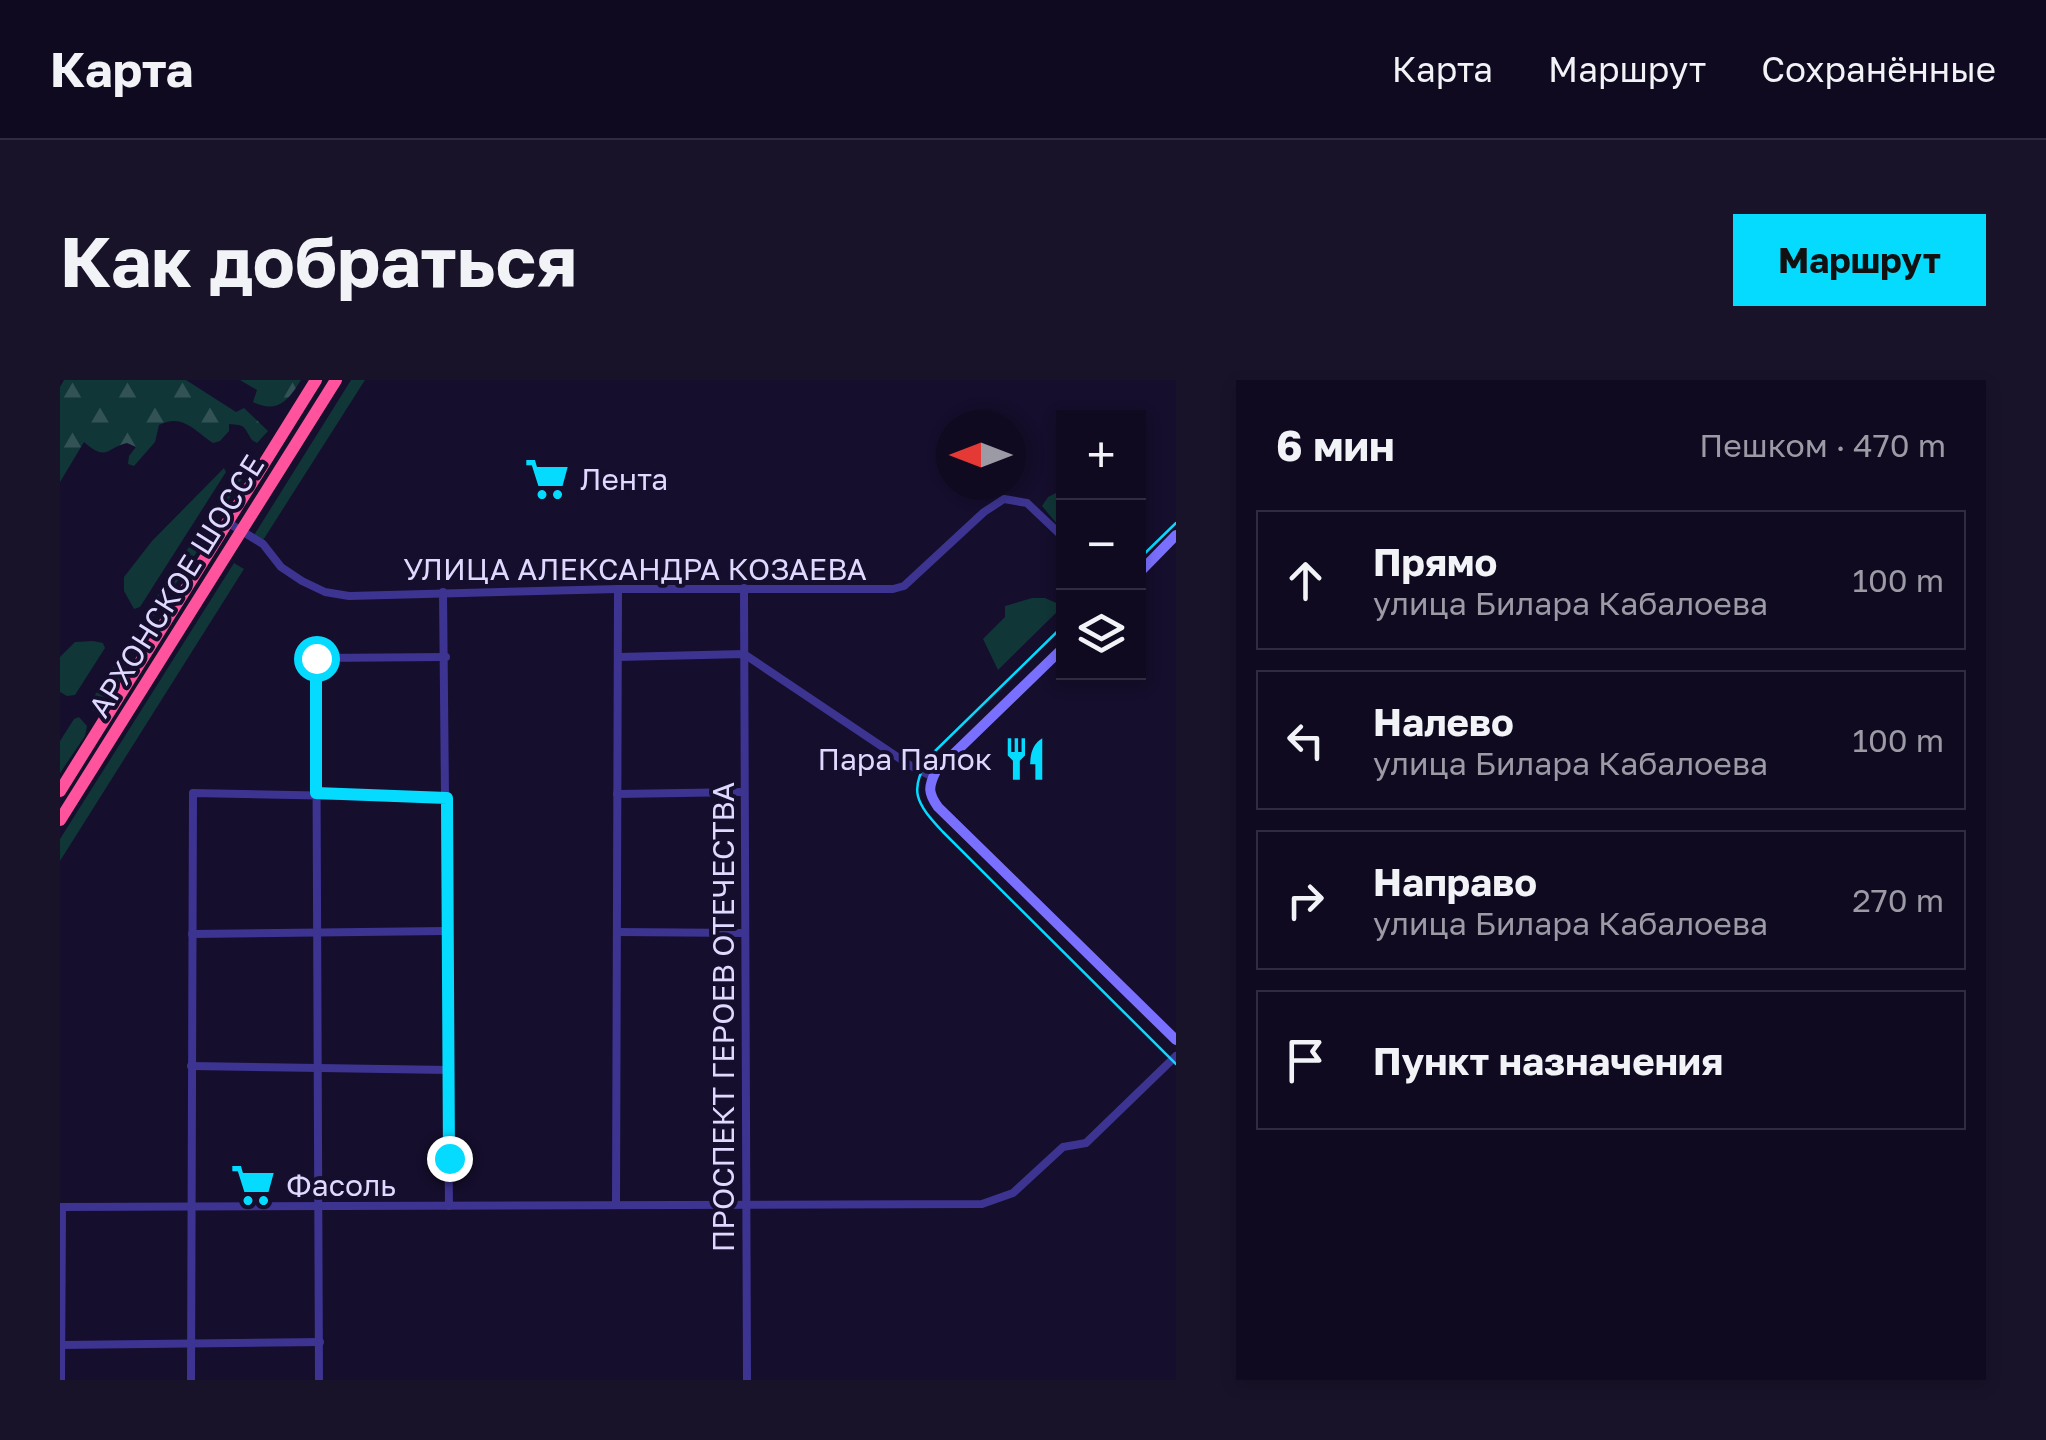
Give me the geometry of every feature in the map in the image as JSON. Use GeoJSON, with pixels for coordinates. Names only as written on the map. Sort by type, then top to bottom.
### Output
{"type":"FeatureCollection","features":[{"type":"Feature","properties":{"kind":"highway","name":"АРХОНСКОЕ ШОССЕ"},"geometry":{"type":"LineString","coordinates":[[60,790],[316,380]]}},
{"type":"Feature","properties":{"kind":"highway","name":"АРХОНСКОЕ ШОССЕ"},"geometry":{"type":"LineString","coordinates":[[60,820],[336,380]]}},
{"type":"Feature","properties":{"kind":"street","name":"УЛИЦА АЛЕКСАНДРА КОЗАЕВА"},"geometry":{"type":"LineString","coordinates":[[226,522],[264,544],[281,567],[326,592],[349,596],[618,589],[873,590],[904,586],[984,512],[1004,499],[1027,503],[1056,530]]}},
{"type":"Feature","properties":{"kind":"street"},"geometry":{"type":"LineString","coordinates":[[1146,566],[1176,535]]}},
{"type":"Feature","properties":{"kind":"street","name":"ПРОСПЕКТ ГЕРОЕВ ОТЕЧЕСТВА"},"geometry":{"type":"LineString","coordinates":[[744,588],[747,1380]]}},
{"type":"Feature","properties":{"kind":"street"},"geometry":{"type":"LineString","coordinates":[[616,1204],[618,589]]}},
{"type":"Feature","properties":{"kind":"street"},"geometry":{"type":"LineString","coordinates":[[444,592],[449,1206]]}},
{"type":"Feature","properties":{"kind":"street"},"geometry":{"type":"LineString","coordinates":[[618,657],[744,654],[910,766],[933,777]]}},
{"type":"Feature","properties":{"kind":"street"},"geometry":{"type":"LineString","coordinates":[[1056,655],[933,777],[930,794],[938,807],[1176,1040]]}},
{"type":"Feature","properties":{"kind":"street"},"geometry":{"type":"LineString","coordinates":[[319,1380],[316,658],[446,657]]}},
{"type":"Feature","properties":{"kind":"street"},"geometry":{"type":"LineString","coordinates":[[618,794],[744,792]]}},
{"type":"Feature","properties":{"kind":"street"},"geometry":{"type":"LineString","coordinates":[[191,1380],[193,793],[447,798]]}},
{"type":"Feature","properties":{"kind":"street"},"geometry":{"type":"LineString","coordinates":[[192,934],[446,931]]}},
{"type":"Feature","properties":{"kind":"street"},"geometry":{"type":"LineString","coordinates":[[617,932],[745,933]]}},
{"type":"Feature","properties":{"kind":"street"},"geometry":{"type":"LineString","coordinates":[[61,1380],[61,1207],[982,1204],[1002,1198],[1063,1147],[1086,1142],[1176,1056]]}},
{"type":"Feature","properties":{"kind":"street"},"geometry":{"type":"LineString","coordinates":[[190,1066],[449,1070]]}},
{"type":"Feature","properties":{"kind":"street"},"geometry":{"type":"LineString","coordinates":[[60,1344],[320,1342]]}},
{"type":"Feature","properties":{"kind":"green space"},"geometry":{"type":"Polygon","coordinates":[[[64,380],[186,380],[236,412],[244,408],[268,431],[257,443],[243,427],[229,424],[229,431],[213,443],[188,425],[167,422],[159,425],[155,442],[134,466],[128,464],[136,447],[127,443],[102,452],[84,442],[60,482],[60,387],[64,380]]]}},
{"type":"Feature","properties":{"kind":"green space"},"geometry":{"type":"Polygon","coordinates":[[[240,380],[301,380],[286,399],[269,407],[253,402],[257,390],[240,380]]]}},
{"type":"Feature","properties":{"kind":"green space"},"geometry":{"type":"Polygon","coordinates":[[[351,380],[365,380],[260,545],[251,540],[351,380]]]}},
{"type":"Feature","properties":{"kind":"green space"},"geometry":{"type":"Polygon","coordinates":[[[241,467],[245,474],[221,511],[213,511],[241,467]]]}},
{"type":"Feature","properties":{"kind":"green space"},"geometry":{"type":"Polygon","coordinates":[[[224,468],[226,472],[140,607],[134,609],[124,591],[124,577],[152,541],[224,468]]]}},
{"type":"Feature","properties":{"kind":"green space"},"geometry":{"type":"Polygon","coordinates":[[[1056,493],[1056,523],[1042,506],[1056,493]]]}},
{"type":"Feature","properties":{"kind":"green space"},"geometry":{"type":"Polygon","coordinates":[[[204,524],[211,524],[211,531],[154,616],[147,618],[146,613],[204,524]]]}},
{"type":"Feature","properties":{"kind":"green space"},"geometry":{"type":"Polygon","coordinates":[[[234,563],[244,569],[60,861],[60,839],[234,563]]]}},
{"type":"Feature","properties":{"kind":"green space"},"geometry":{"type":"Polygon","coordinates":[[[1045,598],[1056,603],[1056,613],[998,670],[983,639],[1005,617],[1005,606],[1045,598]]]}},
{"type":"Feature","properties":{"kind":"green space"},"geometry":{"type":"Polygon","coordinates":[[[75,642],[103,643],[105,648],[75,695],[67,696],[60,692],[60,657],[75,642]]]}},
{"type":"Feature","properties":{"kind":"green space"},"geometry":{"type":"Polygon","coordinates":[[[121,656],[131,660],[130,667],[103,710],[93,711],[91,701],[121,656]]]}},
{"type":"Feature","properties":{"kind":"green space"},"geometry":{"type":"Polygon","coordinates":[[[79,717],[87,726],[85,736],[60,773],[60,741],[79,717]]]}},
{"type":"Feature","properties":{"kind":"tram line"},"geometry":{"type":"LineString","coordinates":[[1146,552],[1176,523]]}},
{"type":"Feature","properties":{"kind":"tram line"},"geometry":{"type":"LineString","coordinates":[[1056,633],[931,755],[919,778],[918,796],[926,813],[943,832],[1176,1064]]}},
{"type":"Feature","properties":{"kind":"place","name":"Лента"},"geometry":{"type":"Point","coordinates":[547,479]}},
{"type":"Feature","properties":{"kind":"place","name":"Пара Палок"},"geometry":{"type":"Point","coordinates":[1025,759]}},
{"type":"Feature","properties":{"kind":"place","name":"Фасоль"},"geometry":{"type":"Point","coordinates":[253,1185]}},
{"type":"Feature","properties":{"kind":"route"},"geometry":{"type":"LineString","coordinates":[[316,658],[316,793],[447,798],[449,1158]]}}]}
